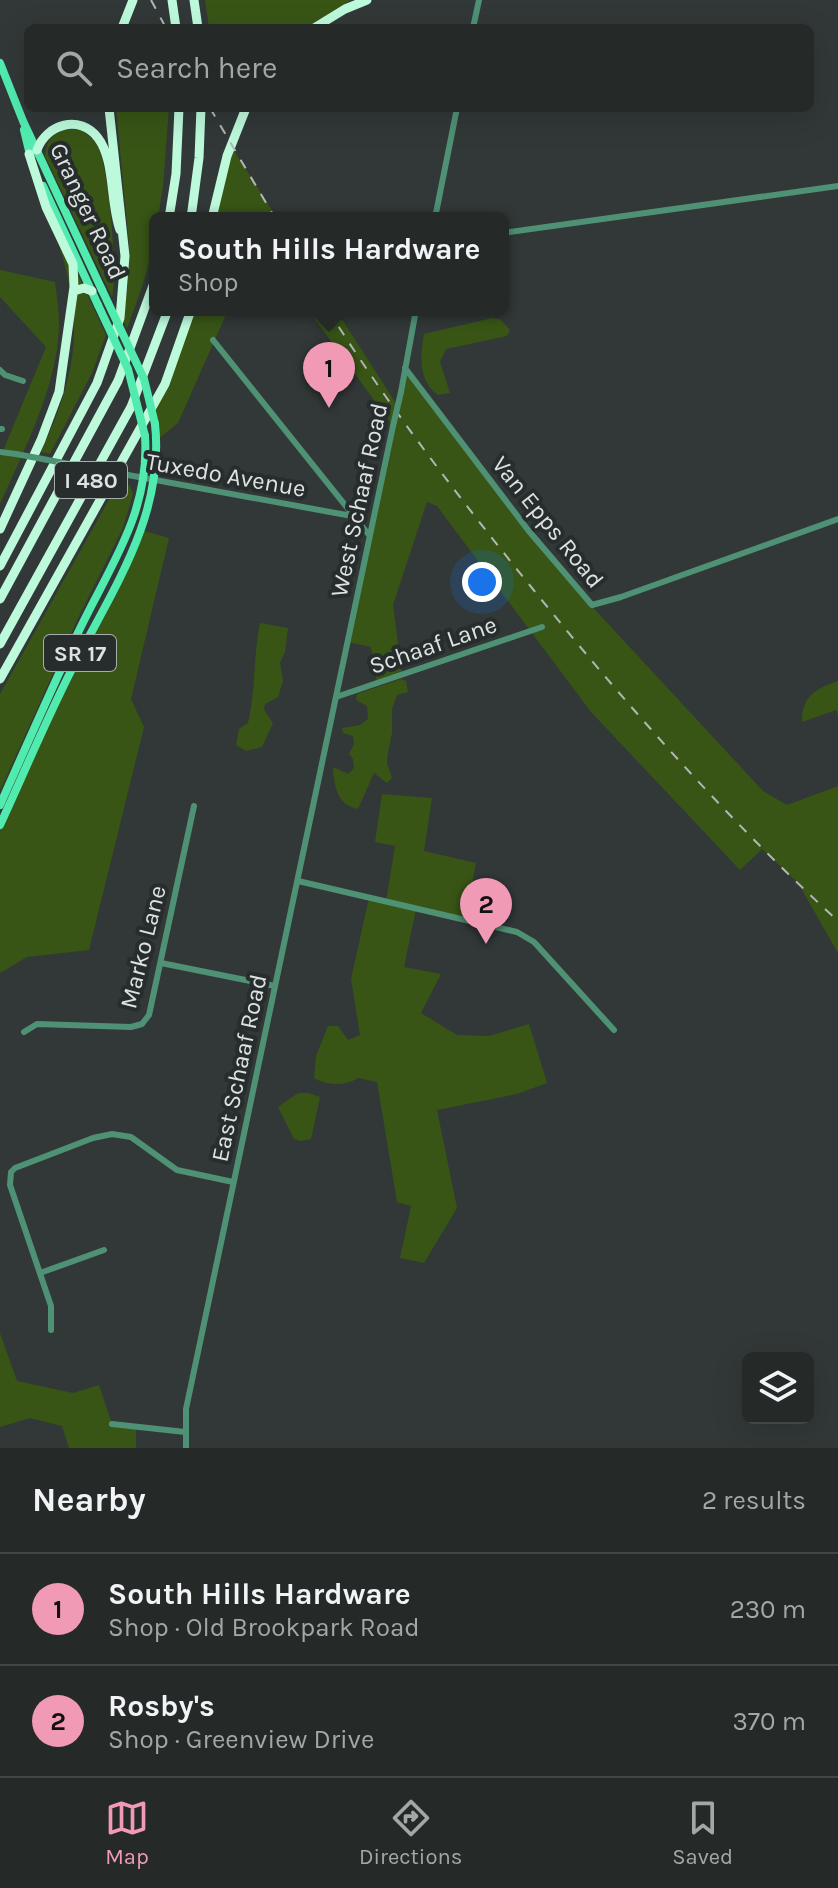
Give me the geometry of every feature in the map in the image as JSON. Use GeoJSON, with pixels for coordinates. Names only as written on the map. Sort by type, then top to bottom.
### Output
{"type":"FeatureCollection","features":[{"type":"Feature","properties":{"kind":"highway"},"geometry":{"type":"LineString","coordinates":[[123,24],[133,0]]}},
{"type":"Feature","properties":{"kind":"highway"},"geometry":{"type":"LineString","coordinates":[[172,0],[175,24]]}},
{"type":"Feature","properties":{"kind":"highway"},"geometry":{"type":"LineString","coordinates":[[194,0],[197,24]]}},
{"type":"Feature","properties":{"kind":"highway"},"geometry":{"type":"LineString","coordinates":[[321,24],[367,0]]}},
{"type":"Feature","properties":{"kind":"highway"},"geometry":{"type":"LineString","coordinates":[[0,566],[97,383],[112,345],[124,293],[124,241],[109,112]]}},
{"type":"Feature","properties":{"kind":"highway"},"geometry":{"type":"LineString","coordinates":[[170,212],[176,174],[179,112]]}},
{"type":"Feature","properties":{"kind":"highway"},"geometry":{"type":"LineString","coordinates":[[192,212],[201,112]]}},
{"type":"Feature","properties":{"kind":"highway"},"geometry":{"type":"LineString","coordinates":[[213,212],[227,156],[244,112]]}},
{"type":"Feature","properties":{"kind":"highway"},"geometry":{"type":"LineString","coordinates":[[0,529],[41,440],[59,392],[74,291],[73,264],[46,207],[33,152],[44,137],[65,125],[79,125],[97,137],[107,159],[115,218],[124,241]]}},
{"type":"Feature","properties":{"kind":"highway"},"geometry":{"type":"LineString","coordinates":[[74,291],[84,288],[97,290]]}},
{"type":"Feature","properties":{"kind":"highway","name":"I 480"},"geometry":{"type":"LineString","coordinates":[[0,599],[118,381],[149,296]]}},
{"type":"Feature","properties":{"kind":"highway","name":"I 480"},"geometry":{"type":"LineString","coordinates":[[0,644],[131,407],[166,316]]}},
{"type":"Feature","properties":{"kind":"highway"},"geometry":{"type":"LineString","coordinates":[[0,679],[165,384],[189,316]]}},
{"type":"Feature","properties":{"kind":"main road","name":"Granger Road"},"geometry":{"type":"LineString","coordinates":[[0,63],[33,152],[97,290],[144,379],[155,424],[156,480],[145,518],[123,571],[71,671],[0,825]]}},
{"type":"Feature","properties":{"kind":"main road","name":"Granger Road"},"geometry":{"type":"LineString","coordinates":[[0,805],[81,626],[129,531],[145,479],[145,436],[128,369],[98,305],[97,290]]}},
{"type":"Feature","properties":{"kind":"street"},"geometry":{"type":"LineString","coordinates":[[474,24],[479,0]]}},
{"type":"Feature","properties":{"kind":"street"},"geometry":{"type":"LineString","coordinates":[[436,212],[456,112]]}},
{"type":"Feature","properties":{"kind":"street"},"geometry":{"type":"LineString","coordinates":[[509,232],[838,186]]}},
{"type":"Feature","properties":{"kind":"street","name":"West Schaaf Road"},"geometry":{"type":"LineString","coordinates":[[336,697],[415,316]]}},
{"type":"Feature","properties":{"kind":"street"},"geometry":{"type":"LineString","coordinates":[[213,340],[369,535]]}},
{"type":"Feature","properties":{"kind":"street","name":"Van Epps Road"},"geometry":{"type":"LineString","coordinates":[[405,368],[528,530],[592,605],[838,519]]}},
{"type":"Feature","properties":{"kind":"street"},"geometry":{"type":"LineString","coordinates":[[0,370],[23,381]]}},
{"type":"Feature","properties":{"kind":"street","name":"Tuxedo Avenue"},"geometry":{"type":"LineString","coordinates":[[0,452],[352,516]]}},
{"type":"Feature","properties":{"kind":"street","name":"Schaaf Lane"},"geometry":{"type":"LineString","coordinates":[[336,697],[542,627]]}},
{"type":"Feature","properties":{"kind":"street","name":"East Schaaf Road"},"geometry":{"type":"LineString","coordinates":[[186,1448],[186,1409],[336,697]]}},
{"type":"Feature","properties":{"kind":"street","name":"Marko Lane"},"geometry":{"type":"LineString","coordinates":[[24,1032],[37,1024],[137,1027],[149,1015],[194,806]]}},
{"type":"Feature","properties":{"kind":"street"},"geometry":{"type":"LineString","coordinates":[[298,881],[517,932],[534,942],[614,1030]]}},
{"type":"Feature","properties":{"kind":"street"},"geometry":{"type":"LineString","coordinates":[[161,963],[275,986]]}},
{"type":"Feature","properties":{"kind":"street"},"geometry":{"type":"LineString","coordinates":[[51,1330],[52,1312],[10,1185],[11,1172],[20,1164],[102,1135],[123,1135],[140,1143],[177,1170],[233,1182]]}},
{"type":"Feature","properties":{"kind":"street"},"geometry":{"type":"LineString","coordinates":[[40,1273],[104,1250]]}},
{"type":"Feature","properties":{"kind":"street"},"geometry":{"type":"LineString","coordinates":[[112,1424],[185,1432]]}},
{"type":"Feature","properties":{"kind":"green space"},"geometry":{"type":"Polygon","coordinates":[[[205,0],[351,0],[312,24],[208,24],[205,0]]]}},
{"type":"Feature","properties":{"kind":"green space"},"geometry":{"type":"Polygon","coordinates":[[[116,112],[169,112],[159,212],[149,212],[149,260],[127,329],[123,320],[129,244],[116,112]]]}},
{"type":"Feature","properties":{"kind":"green space"},"geometry":{"type":"Polygon","coordinates":[[[78,128],[95,142],[103,161],[113,246],[112,297],[45,156],[48,143],[55,134],[78,128]]]}},
{"type":"Feature","properties":{"kind":"green space"},"geometry":{"type":"Polygon","coordinates":[[[231,146],[273,212],[214,212],[231,146]]]}},
{"type":"Feature","properties":{"kind":"green space"},"geometry":{"type":"Polygon","coordinates":[[[58,231],[106,335],[92,373],[50,454],[41,452],[64,394],[74,344],[71,292],[55,232],[58,231]]]}},
{"type":"Feature","properties":{"kind":"green space"},"geometry":{"type":"Polygon","coordinates":[[[0,270],[55,282],[59,326],[53,371],[46,394],[0,504],[0,458],[46,347],[0,297],[0,270]]]}},
{"type":"Feature","properties":{"kind":"green space"},"geometry":{"type":"Polygon","coordinates":[[[189,316],[225,316],[178,423],[157,440],[154,414],[189,316]]]}},
{"type":"Feature","properties":{"kind":"green space"},"geometry":{"type":"Polygon","coordinates":[[[312,316],[340,316],[397,405],[405,368],[587,601],[763,791],[787,805],[838,786],[838,953],[798,883],[762,849],[740,870],[591,712],[437,506],[427,502],[393,605],[402,674],[377,683],[371,647],[347,642],[393,426],[312,316]]]}},
{"type":"Feature","properties":{"kind":"green space"},"geometry":{"type":"Polygon","coordinates":[[[492,318],[500,319],[510,330],[507,336],[446,349],[440,362],[450,393],[438,395],[424,375],[421,359],[424,334],[492,318]]]}},
{"type":"Feature","properties":{"kind":"green space"},"geometry":{"type":"Polygon","coordinates":[[[120,480],[130,486],[133,494],[123,528],[79,616],[0,791],[0,694],[120,480]]]}},
{"type":"Feature","properties":{"kind":"green space"},"geometry":{"type":"Polygon","coordinates":[[[141,530],[169,538],[131,699],[144,727],[89,950],[27,957],[0,973],[0,825],[141,530]]]}},
{"type":"Feature","properties":{"kind":"green space"},"geometry":{"type":"Polygon","coordinates":[[[260,623],[288,628],[285,652],[280,663],[283,681],[278,697],[265,704],[264,710],[273,723],[262,747],[246,751],[236,745],[239,729],[248,723],[251,711],[260,623]]]}},
{"type":"Feature","properties":{"kind":"green space"},"geometry":{"type":"Polygon","coordinates":[[[401,679],[406,681],[408,692],[397,695],[392,709],[387,763],[392,778],[387,783],[374,773],[358,809],[351,807],[338,794],[333,767],[348,774],[354,768],[349,754],[354,744],[353,736],[343,733],[342,728],[360,725],[368,719],[367,706],[356,700],[357,694],[401,679]]]}},
{"type":"Feature","properties":{"kind":"green space"},"geometry":{"type":"Polygon","coordinates":[[[838,681],[838,715],[836,710],[802,722],[804,706],[811,695],[838,681]]]}},
{"type":"Feature","properties":{"kind":"green space"},"geometry":{"type":"Polygon","coordinates":[[[382,794],[432,798],[424,851],[476,863],[465,920],[416,909],[404,967],[441,974],[421,1013],[457,1035],[489,1036],[529,1024],[547,1083],[517,1094],[437,1110],[457,1208],[424,1263],[400,1258],[411,1206],[397,1202],[377,1082],[358,1078],[336,1084],[314,1078],[316,1056],[328,1026],[338,1026],[348,1040],[360,1035],[351,979],[369,898],[386,901],[395,846],[375,842],[382,794]]]}},
{"type":"Feature","properties":{"kind":"green space"},"geometry":{"type":"Polygon","coordinates":[[[298,1093],[320,1097],[311,1139],[301,1141],[294,1139],[278,1107],[298,1093]]]}},
{"type":"Feature","properties":{"kind":"green space"},"geometry":{"type":"Polygon","coordinates":[[[0,1333],[17,1381],[73,1393],[99,1385],[112,1424],[136,1426],[136,1448],[69,1448],[62,1426],[30,1418],[0,1427],[0,1333]]]}},
{"type":"Feature","properties":{"kind":"railway"},"geometry":{"type":"LineString","coordinates":[[151,0],[164,24]]}},
{"type":"Feature","properties":{"kind":"railway"},"geometry":{"type":"LineString","coordinates":[[212,112],[271,212]]}},
{"type":"Feature","properties":{"kind":"railway"},"geometry":{"type":"LineString","coordinates":[[332,316],[426,452],[568,632],[717,801],[838,921]]}},
{"type":"Feature","properties":{"kind":"place","name":"South Hills Hardware"},"geometry":{"type":"Point","coordinates":[329,408]}},
{"type":"Feature","properties":{"kind":"place","name":"Rosby's"},"geometry":{"type":"Point","coordinates":[486,944]}}]}
